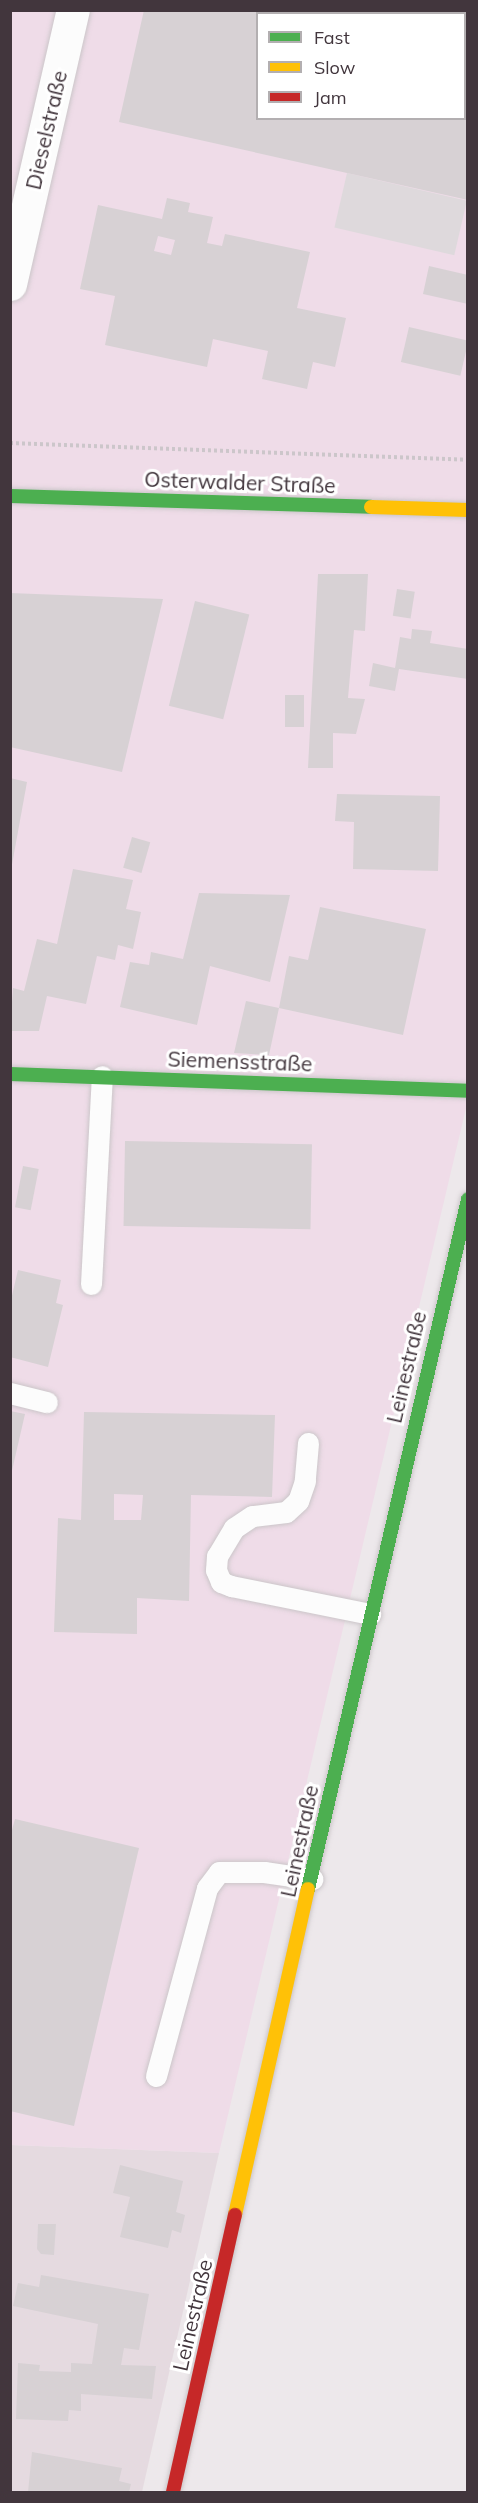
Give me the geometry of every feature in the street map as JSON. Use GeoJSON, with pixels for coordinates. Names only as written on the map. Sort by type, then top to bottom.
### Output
{"type":"FeatureCollection","features":[{"type":"Feature","properties":{"kind":"street","name":"Dieselstraße"},"geometry":{"type":"LineString","coordinates":[[10,284],[15,246],[73,10]]}},
{"type":"Feature","properties":{"kind":"street","name":"Osterwalder Straße"},"geometry":{"type":"LineString","coordinates":[[10,496],[468,510]]}},
{"type":"Feature","properties":{"kind":"street","name":"Siemensstraße"},"geometry":{"type":"LineString","coordinates":[[10,1074],[468,1091]]}},
{"type":"Feature","properties":{"kind":"street","name":"Leinestraße"},"geometry":{"type":"LineString","coordinates":[[173,2493],[370,1614],[468,1199]]}},
{"type":"Feature","properties":{"kind":"lane"},"geometry":{"type":"LineString","coordinates":[[91,1284],[102,1076]]}},
{"type":"Feature","properties":{"kind":"lane"},"geometry":{"type":"LineString","coordinates":[[10,1393],[47,1402]]}},
{"type":"Feature","properties":{"kind":"lane"},"geometry":{"type":"LineString","coordinates":[[308,1443],[305,1481],[298,1502],[286,1512],[252,1516],[234,1527],[217,1556],[216,1570],[221,1582],[231,1586],[370,1614]]}},
{"type":"Feature","properties":{"kind":"lane"},"geometry":{"type":"LineString","coordinates":[[156,2076],[207,1888],[219,1872],[264,1872],[312,1879]]}},
{"type":"Feature","properties":{"kind":"path"},"geometry":{"type":"LineString","coordinates":[[10,443],[468,460]]}},
{"type":"Feature","properties":{"kind":"shaded area"},"geometry":{"type":"Polygon","coordinates":[[[11,11],[467,11],[467,1104],[219,2153],[11,2145],[11,11]]]}},
{"type":"Feature","properties":{"kind":"shaded area"},"geometry":{"type":"Polygon","coordinates":[[[347,173],[467,201],[454,255],[334,228],[347,173]]]}},
{"type":"Feature","properties":{"kind":"shaded area"},"geometry":{"type":"Polygon","coordinates":[[[11,2145],[219,2153],[142,2492],[11,2492],[11,2145]]]}},
{"type":"Feature","properties":{"kind":"building"},"geometry":{"type":"Polygon","coordinates":[[[144,10],[468,10],[468,200],[119,122],[144,10]]]}},
{"type":"Feature","properties":{"kind":"building"},"geometry":{"type":"Polygon","coordinates":[[[167,198],[190,203],[188,212],[213,217],[207,243],[222,246],[225,234],[310,252],[297,308],[346,318],[335,367],[313,362],[307,389],[262,379],[268,351],[213,339],[207,367],[105,345],[115,296],[80,289],[98,205],[162,219],[167,198]],[[158,236],[154,251],[171,255],[175,240],[158,236]]]}},
{"type":"Feature","properties":{"kind":"building"},"geometry":{"type":"Polygon","coordinates":[[[429,266],[468,275],[468,304],[423,294],[429,266]]]}},
{"type":"Feature","properties":{"kind":"building"},"geometry":{"type":"Polygon","coordinates":[[[409,327],[468,341],[460,376],[401,362],[409,327]]]}},
{"type":"Feature","properties":{"kind":"building"},"geometry":{"type":"Polygon","coordinates":[[[318,574],[368,574],[365,631],[354,630],[348,698],[365,699],[356,734],[333,733],[333,768],[308,768],[318,574]]]}},
{"type":"Feature","properties":{"kind":"building"},"geometry":{"type":"Polygon","coordinates":[[[397,589],[415,592],[411,618],[393,616],[397,589]]]}},
{"type":"Feature","properties":{"kind":"building"},"geometry":{"type":"Polygon","coordinates":[[[10,593],[163,599],[122,772],[10,747],[10,593]]]}},
{"type":"Feature","properties":{"kind":"building"},"geometry":{"type":"Polygon","coordinates":[[[195,601],[249,615],[223,719],[169,706],[195,601]]]}},
{"type":"Feature","properties":{"kind":"building"},"geometry":{"type":"Polygon","coordinates":[[[412,629],[432,631],[430,643],[468,649],[468,679],[399,669],[395,691],[369,686],[373,663],[395,668],[400,637],[411,639],[412,629]]]}},
{"type":"Feature","properties":{"kind":"building"},"geometry":{"type":"Polygon","coordinates":[[[285,695],[304,695],[304,727],[285,727],[285,695]]]}},
{"type":"Feature","properties":{"kind":"building"},"geometry":{"type":"Polygon","coordinates":[[[10,778],[27,782],[11,870],[10,870],[10,778]]]}},
{"type":"Feature","properties":{"kind":"building"},"geometry":{"type":"Polygon","coordinates":[[[337,794],[440,796],[438,871],[353,869],[354,822],[335,821],[337,794]]]}},
{"type":"Feature","properties":{"kind":"building"},"geometry":{"type":"Polygon","coordinates":[[[132,837],[150,842],[141,873],[123,868],[132,837]]]}},
{"type":"Feature","properties":{"kind":"building"},"geometry":{"type":"Polygon","coordinates":[[[73,869],[133,880],[126,909],[141,912],[133,949],[118,945],[115,960],[97,956],[86,1004],[47,996],[39,1031],[10,1031],[13,988],[24,991],[37,939],[57,944],[73,869]]]}},
{"type":"Feature","properties":{"kind":"building"},"geometry":{"type":"Polygon","coordinates":[[[199,893],[290,895],[270,982],[210,966],[197,1025],[120,1007],[130,962],[149,965],[151,952],[183,959],[199,893]]]}},
{"type":"Feature","properties":{"kind":"building"},"geometry":{"type":"Polygon","coordinates":[[[320,907],[426,929],[403,1035],[279,1008],[289,956],[308,960],[320,907]]]}},
{"type":"Feature","properties":{"kind":"building"},"geometry":{"type":"Polygon","coordinates":[[[246,1001],[279,1008],[269,1055],[234,1053],[246,1001]]]}},
{"type":"Feature","properties":{"kind":"building"},"geometry":{"type":"Polygon","coordinates":[[[125,1141],[312,1144],[310,1229],[124,1226],[125,1141]]]}},
{"type":"Feature","properties":{"kind":"building"},"geometry":{"type":"Polygon","coordinates":[[[23,1166],[39,1169],[31,1210],[15,1207],[23,1166]]]}},
{"type":"Feature","properties":{"kind":"building"},"geometry":{"type":"Polygon","coordinates":[[[18,1270],[61,1280],[56,1303],[63,1305],[48,1367],[10,1357],[10,1304],[18,1270]]]}},
{"type":"Feature","properties":{"kind":"building"},"geometry":{"type":"Polygon","coordinates":[[[10,1411],[25,1414],[11,1475],[10,1475],[10,1411]]]}},
{"type":"Feature","properties":{"kind":"building"},"geometry":{"type":"Polygon","coordinates":[[[84,1412],[275,1415],[272,1497],[191,1495],[189,1601],[137,1598],[137,1634],[54,1632],[58,1518],[81,1520],[84,1412]],[[114,1494],[114,1520],[141,1520],[143,1495],[114,1494]]]}},
{"type":"Feature","properties":{"kind":"building"},"geometry":{"type":"Polygon","coordinates":[[[15,1819],[139,1848],[74,2126],[10,2111],[10,1837],[15,1819]]]}},
{"type":"Feature","properties":{"kind":"building"},"geometry":{"type":"Polygon","coordinates":[[[120,2165],[183,2181],[176,2212],[185,2215],[181,2233],[172,2230],[168,2248],[120,2237],[130,2197],[113,2193],[120,2165]]]}},
{"type":"Feature","properties":{"kind":"building"},"geometry":{"type":"Polygon","coordinates":[[[38,2224],[56,2224],[54,2255],[41,2254],[37,2249],[38,2224]]]}},
{"type":"Feature","properties":{"kind":"building"},"geometry":{"type":"Polygon","coordinates":[[[41,2275],[149,2294],[139,2350],[124,2348],[121,2365],[156,2366],[152,2399],[81,2394],[81,2411],[69,2410],[68,2421],[16,2419],[18,2363],[40,2365],[39,2371],[71,2372],[71,2363],[92,2364],[98,2324],[13,2306],[18,2283],[39,2287],[41,2275]]]}},
{"type":"Feature","properties":{"kind":"building"},"geometry":{"type":"Polygon","coordinates":[[[32,2452],[122,2468],[119,2481],[131,2484],[129,2492],[28,2492],[32,2452]]]}},
{"type":"Feature","properties":{"kind":"traffic: fast"},"geometry":{"type":"LineString","coordinates":[[10,496],[371,507]]}},
{"type":"Feature","properties":{"kind":"traffic: fast"},"geometry":{"type":"LineString","coordinates":[[10,1074],[468,1091]]}},
{"type":"Feature","properties":{"kind":"traffic: fast"},"geometry":{"type":"LineString","coordinates":[[308,1889],[468,1199]]}},
{"type":"Feature","properties":{"kind":"traffic: slow"},"geometry":{"type":"LineString","coordinates":[[371,507],[468,510]]}},
{"type":"Feature","properties":{"kind":"traffic: slow"},"geometry":{"type":"LineString","coordinates":[[235,2215],[308,1889]]}},
{"type":"Feature","properties":{"kind":"traffic: jam"},"geometry":{"type":"LineString","coordinates":[[173,2492],[235,2215]]}}]}
